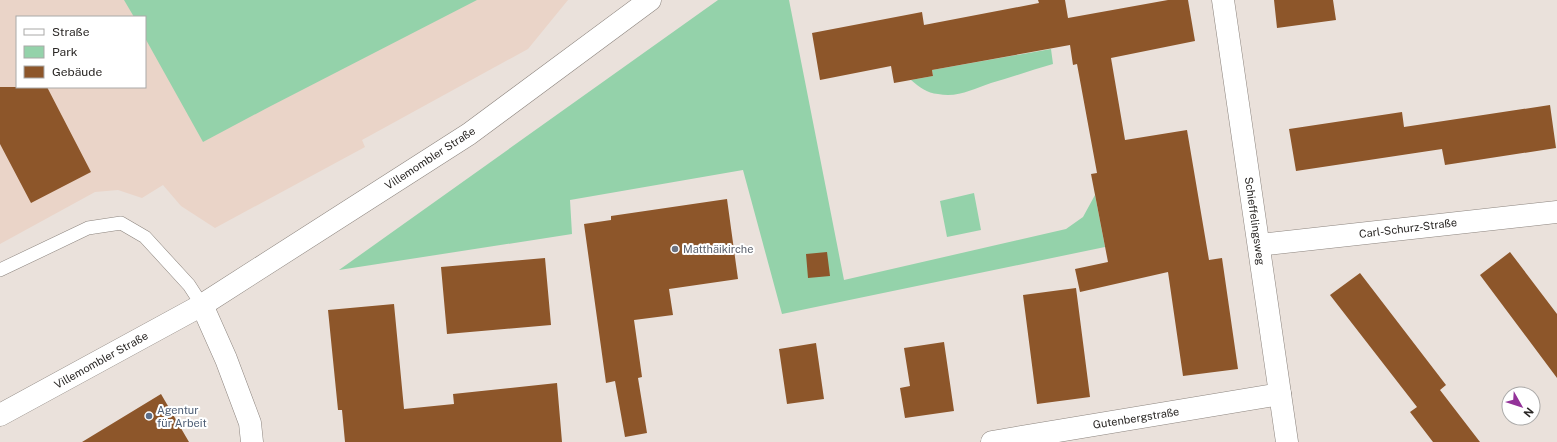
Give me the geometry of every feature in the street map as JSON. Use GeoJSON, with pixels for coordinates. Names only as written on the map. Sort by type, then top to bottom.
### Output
{"type":"FeatureCollection","features":[{"type":"Feature","properties":{"kind":"street","name":"Villemombler Straße"},"geometry":{"type":"LineString","coordinates":[[2,414],[202,305],[469,134],[650,0]]}},
{"type":"Feature","properties":{"kind":"street","name":"Schieffelingsweg"},"geometry":{"type":"LineString","coordinates":[[1223,0],[1287,442]]}},
{"type":"Feature","properties":{"kind":"street","name":"Carl-Schurz-Straße"},"geometry":{"type":"LineString","coordinates":[[1259,245],[1557,212]]}},
{"type":"Feature","properties":{"kind":"street"},"geometry":{"type":"LineString","coordinates":[[202,305],[226,359],[250,423],[252,442]]}},
{"type":"Feature","properties":{"kind":"street","name":"Gutenbergstraße"},"geometry":{"type":"LineString","coordinates":[[992,442],[1280,394]]}},
{"type":"Feature","properties":{"kind":"lane"},"geometry":{"type":"LineString","coordinates":[[0,270],[88,228],[121,222],[145,237],[189,285],[202,305]]}},
{"type":"Feature","properties":{"kind":"shaded area"},"geometry":{"type":"Polygon","coordinates":[[[0,0],[568,0],[528,49],[362,140],[365,147],[215,228],[181,206],[163,185],[142,198],[118,190],[95,192],[0,244],[0,0]]]}},
{"type":"Feature","properties":{"kind":"green space"},"geometry":{"type":"Polygon","coordinates":[[[124,0],[477,0],[203,142],[146,40],[146,16],[133,16],[124,0]]]}},
{"type":"Feature","properties":{"kind":"green space"},"geometry":{"type":"Polygon","coordinates":[[[718,0],[789,0],[844,280],[1066,229],[1083,217],[1095,195],[1105,247],[782,314],[743,170],[570,200],[572,234],[339,270],[718,0]]]}},
{"type":"Feature","properties":{"kind":"green space"},"geometry":{"type":"Polygon","coordinates":[[[1051,49],[1053,64],[959,94],[945,95],[930,92],[911,80],[933,76],[932,70],[1051,49]]]}},
{"type":"Feature","properties":{"kind":"green space"},"geometry":{"type":"Polygon","coordinates":[[[974,193],[981,230],[947,237],[940,201],[974,193]]]}},
{"type":"Feature","properties":{"kind":"building"},"geometry":{"type":"Polygon","coordinates":[[[1038,0],[1065,0],[1068,18],[1168,0],[1188,0],[1195,41],[1111,58],[1125,140],[1187,130],[1209,260],[1222,258],[1238,369],[1183,376],[1168,272],[1080,292],[1075,269],[1108,262],[1091,174],[1097,173],[1077,64],[1073,65],[1070,45],[932,70],[933,76],[894,83],[891,66],[820,80],[812,33],[922,12],[924,25],[1039,3],[1038,0]]]}},
{"type":"Feature","properties":{"kind":"building"},"geometry":{"type":"Polygon","coordinates":[[[1274,0],[1333,0],[1336,20],[1277,28],[1274,0]]]}},
{"type":"Feature","properties":{"kind":"building"},"geometry":{"type":"Polygon","coordinates":[[[0,87],[48,88],[91,172],[31,203],[0,144],[0,87]]]}},
{"type":"Feature","properties":{"kind":"building"},"geometry":{"type":"Polygon","coordinates":[[[1550,105],[1556,148],[1445,165],[1442,149],[1296,171],[1289,129],[1402,112],[1404,127],[1550,105]]]}},
{"type":"Feature","properties":{"kind":"building","name":"Matthäikirche"},"geometry":{"type":"Polygon","coordinates":[[[727,199],[738,279],[669,289],[673,315],[634,320],[642,377],[638,378],[647,433],[625,437],[615,381],[606,383],[584,224],[611,220],[611,216],[727,199]]]}},
{"type":"Feature","properties":{"kind":"building"},"geometry":{"type":"Polygon","coordinates":[[[827,252],[830,276],[808,278],[806,254],[827,252]]]}},
{"type":"Feature","properties":{"kind":"building"},"geometry":{"type":"Polygon","coordinates":[[[1510,252],[1557,314],[1557,378],[1480,275],[1510,252]]]}},
{"type":"Feature","properties":{"kind":"building"},"geometry":{"type":"Polygon","coordinates":[[[545,258],[551,325],[447,334],[441,267],[545,258]]]}},
{"type":"Feature","properties":{"kind":"building"},"geometry":{"type":"Polygon","coordinates":[[[1360,273],[1446,385],[1440,390],[1480,442],[1433,442],[1410,412],[1417,407],[1330,295],[1360,273]]]}},
{"type":"Feature","properties":{"kind":"building"},"geometry":{"type":"Polygon","coordinates":[[[1076,288],[1090,397],[1037,404],[1023,295],[1076,288]]]}},
{"type":"Feature","properties":{"kind":"building"},"geometry":{"type":"Polygon","coordinates":[[[394,304],[404,409],[454,404],[453,394],[557,383],[562,442],[345,442],[342,410],[338,410],[328,310],[394,304]]]}},
{"type":"Feature","properties":{"kind":"building"},"geometry":{"type":"Polygon","coordinates":[[[944,342],[954,411],[905,418],[900,388],[910,386],[904,348],[944,342]]]}},
{"type":"Feature","properties":{"kind":"building"},"geometry":{"type":"Polygon","coordinates":[[[816,343],[824,399],[787,404],[779,349],[816,343]]]}},
{"type":"Feature","properties":{"kind":"building","name":"Agentur für Arbeit"},"geometry":{"type":"Polygon","coordinates":[[[161,394],[189,442],[82,442],[161,394]]]}},
{"type":"Feature","properties":{"kind":"place","name":"Matthäikirche"},"geometry":{"type":"Point","coordinates":[675,249]}},
{"type":"Feature","properties":{"kind":"place","name":"Agentur für Arbeit"},"geometry":{"type":"Point","coordinates":[149,416]}}]}
